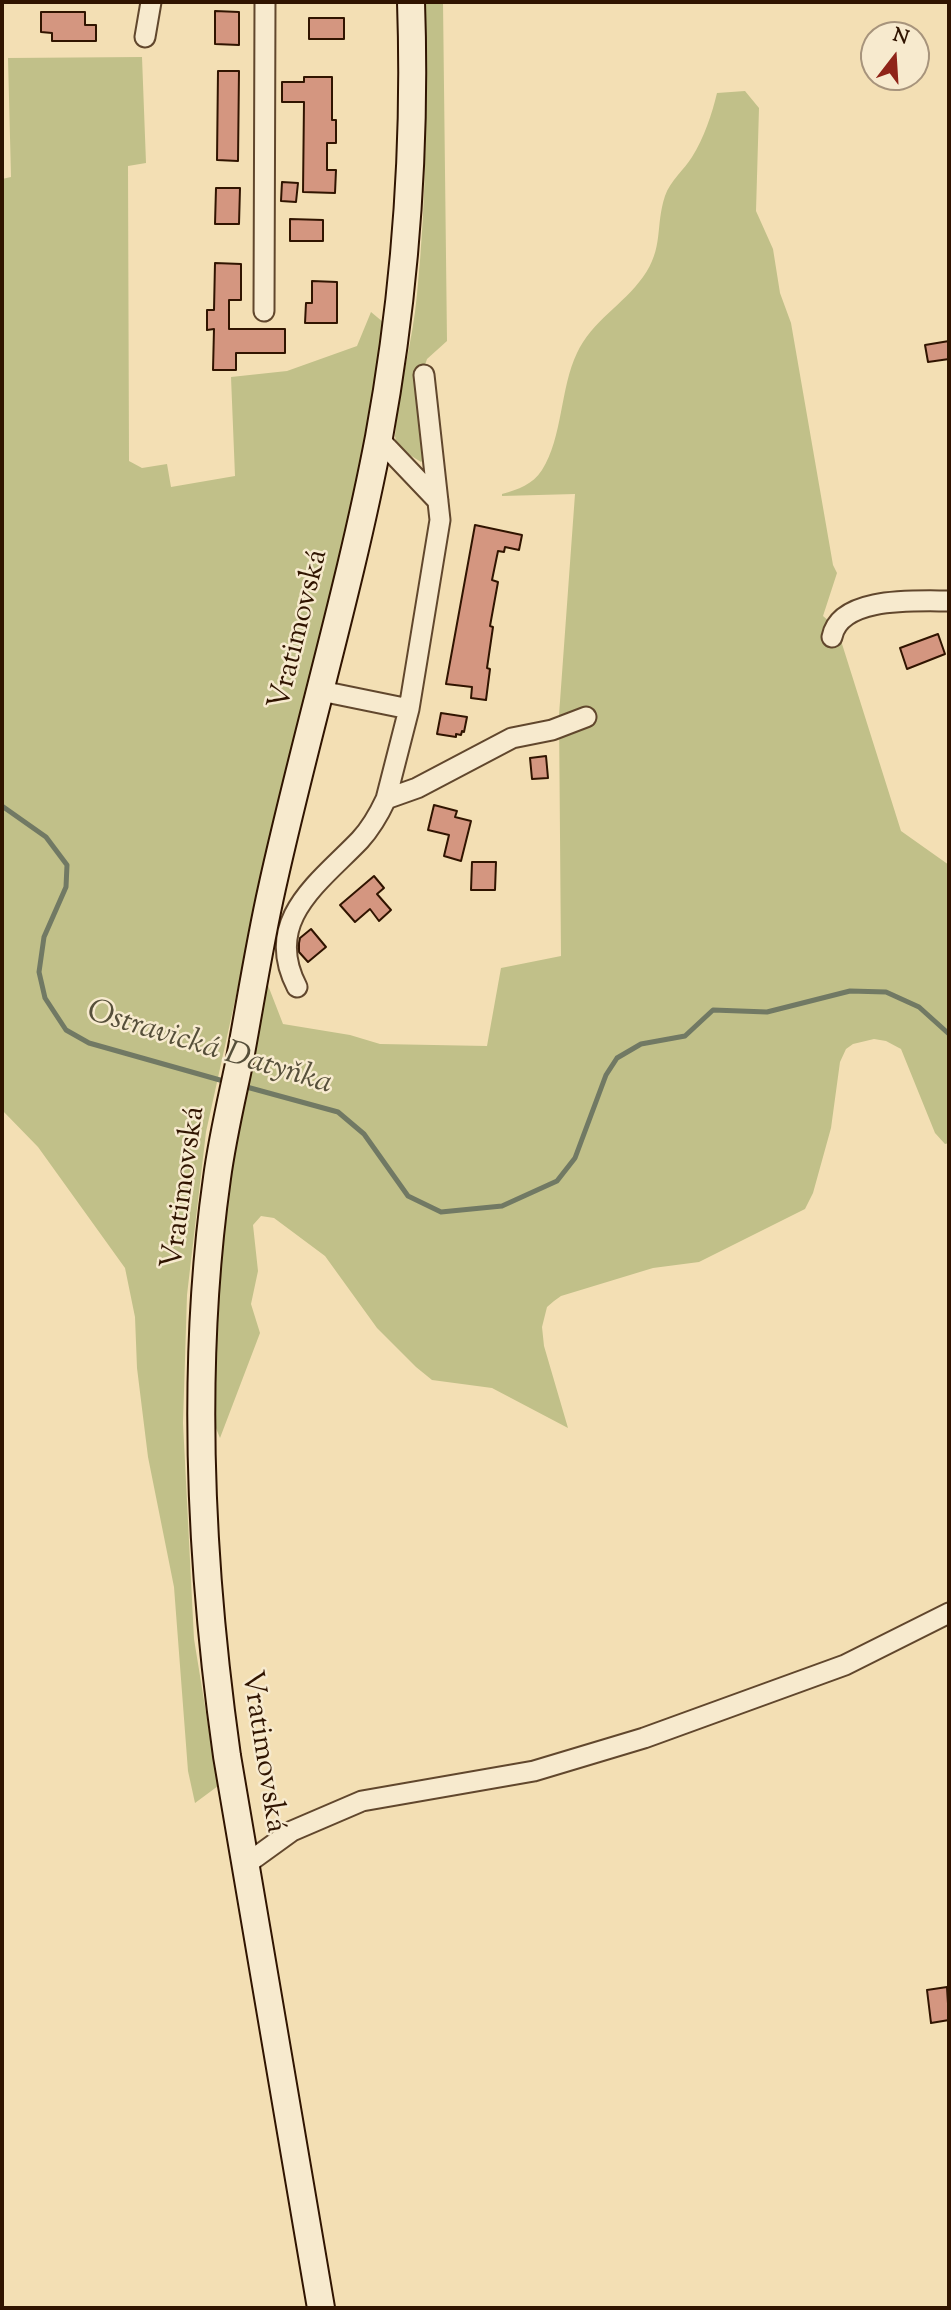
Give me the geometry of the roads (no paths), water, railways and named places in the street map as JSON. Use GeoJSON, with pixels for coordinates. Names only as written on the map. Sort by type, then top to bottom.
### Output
{"type":"FeatureCollection","features":[{"type":"Feature","properties":{"kind":"main road","name":"Vratimovská"},"geometry":{"type":"LineString","coordinates":[[321,2308],[245,1865],[215,1671],[206,1568],[201,1449],[203,1323],[219,1164],[271,890],[321,691],[378,438],[396,320],[406,208],[411,103],[411,2]]}},
{"type":"Feature","properties":{"kind":"street"},"geometry":{"type":"LineString","coordinates":[[145,37],[151,2]]}},
{"type":"Feature","properties":{"kind":"street"},"geometry":{"type":"LineString","coordinates":[[264,311],[265,2]]}},
{"type":"Feature","properties":{"kind":"street"},"geometry":{"type":"LineString","coordinates":[[297,987],[291,976],[287,952],[288,940],[302,899],[361,839],[376,818],[386,799],[409,709],[440,520],[424,375]]}},
{"type":"Feature","properties":{"kind":"street"},"geometry":{"type":"LineString","coordinates":[[378,438],[438,500]]}},
{"type":"Feature","properties":{"kind":"street"},"geometry":{"type":"LineString","coordinates":[[832,637],[839,620],[858,609],[889,602],[949,601]]}},
{"type":"Feature","properties":{"kind":"street"},"geometry":{"type":"LineString","coordinates":[[321,691],[409,709]]}},
{"type":"Feature","properties":{"kind":"street"},"geometry":{"type":"LineString","coordinates":[[386,799],[417,788],[512,738],[552,730],[586,717]]}},
{"type":"Feature","properties":{"kind":"street"},"geometry":{"type":"LineString","coordinates":[[245,1865],[292,1830],[362,1801],[534,1771],[644,1738],[845,1665],[949,1613]]}},
{"type":"Feature","properties":{"kind":"waterway","name":"Ostravická Datyňka"},"geometry":{"type":"LineString","coordinates":[[2,806],[46,837],[67,865],[66,887],[44,937],[39,972],[45,998],[66,1030],[89,1043],[227,1082]]}},
{"type":"Feature","properties":{"kind":"waterway","name":"Ostravická Datyňka"},"geometry":{"type":"LineString","coordinates":[[243,1086],[338,1112],[364,1134],[408,1196],[441,1212],[502,1206],[557,1181],[575,1158],[606,1075],[617,1058],[641,1044],[685,1036],[713,1010],[767,1012],[850,991],[886,992],[919,1007],[949,1034]]}}]}
